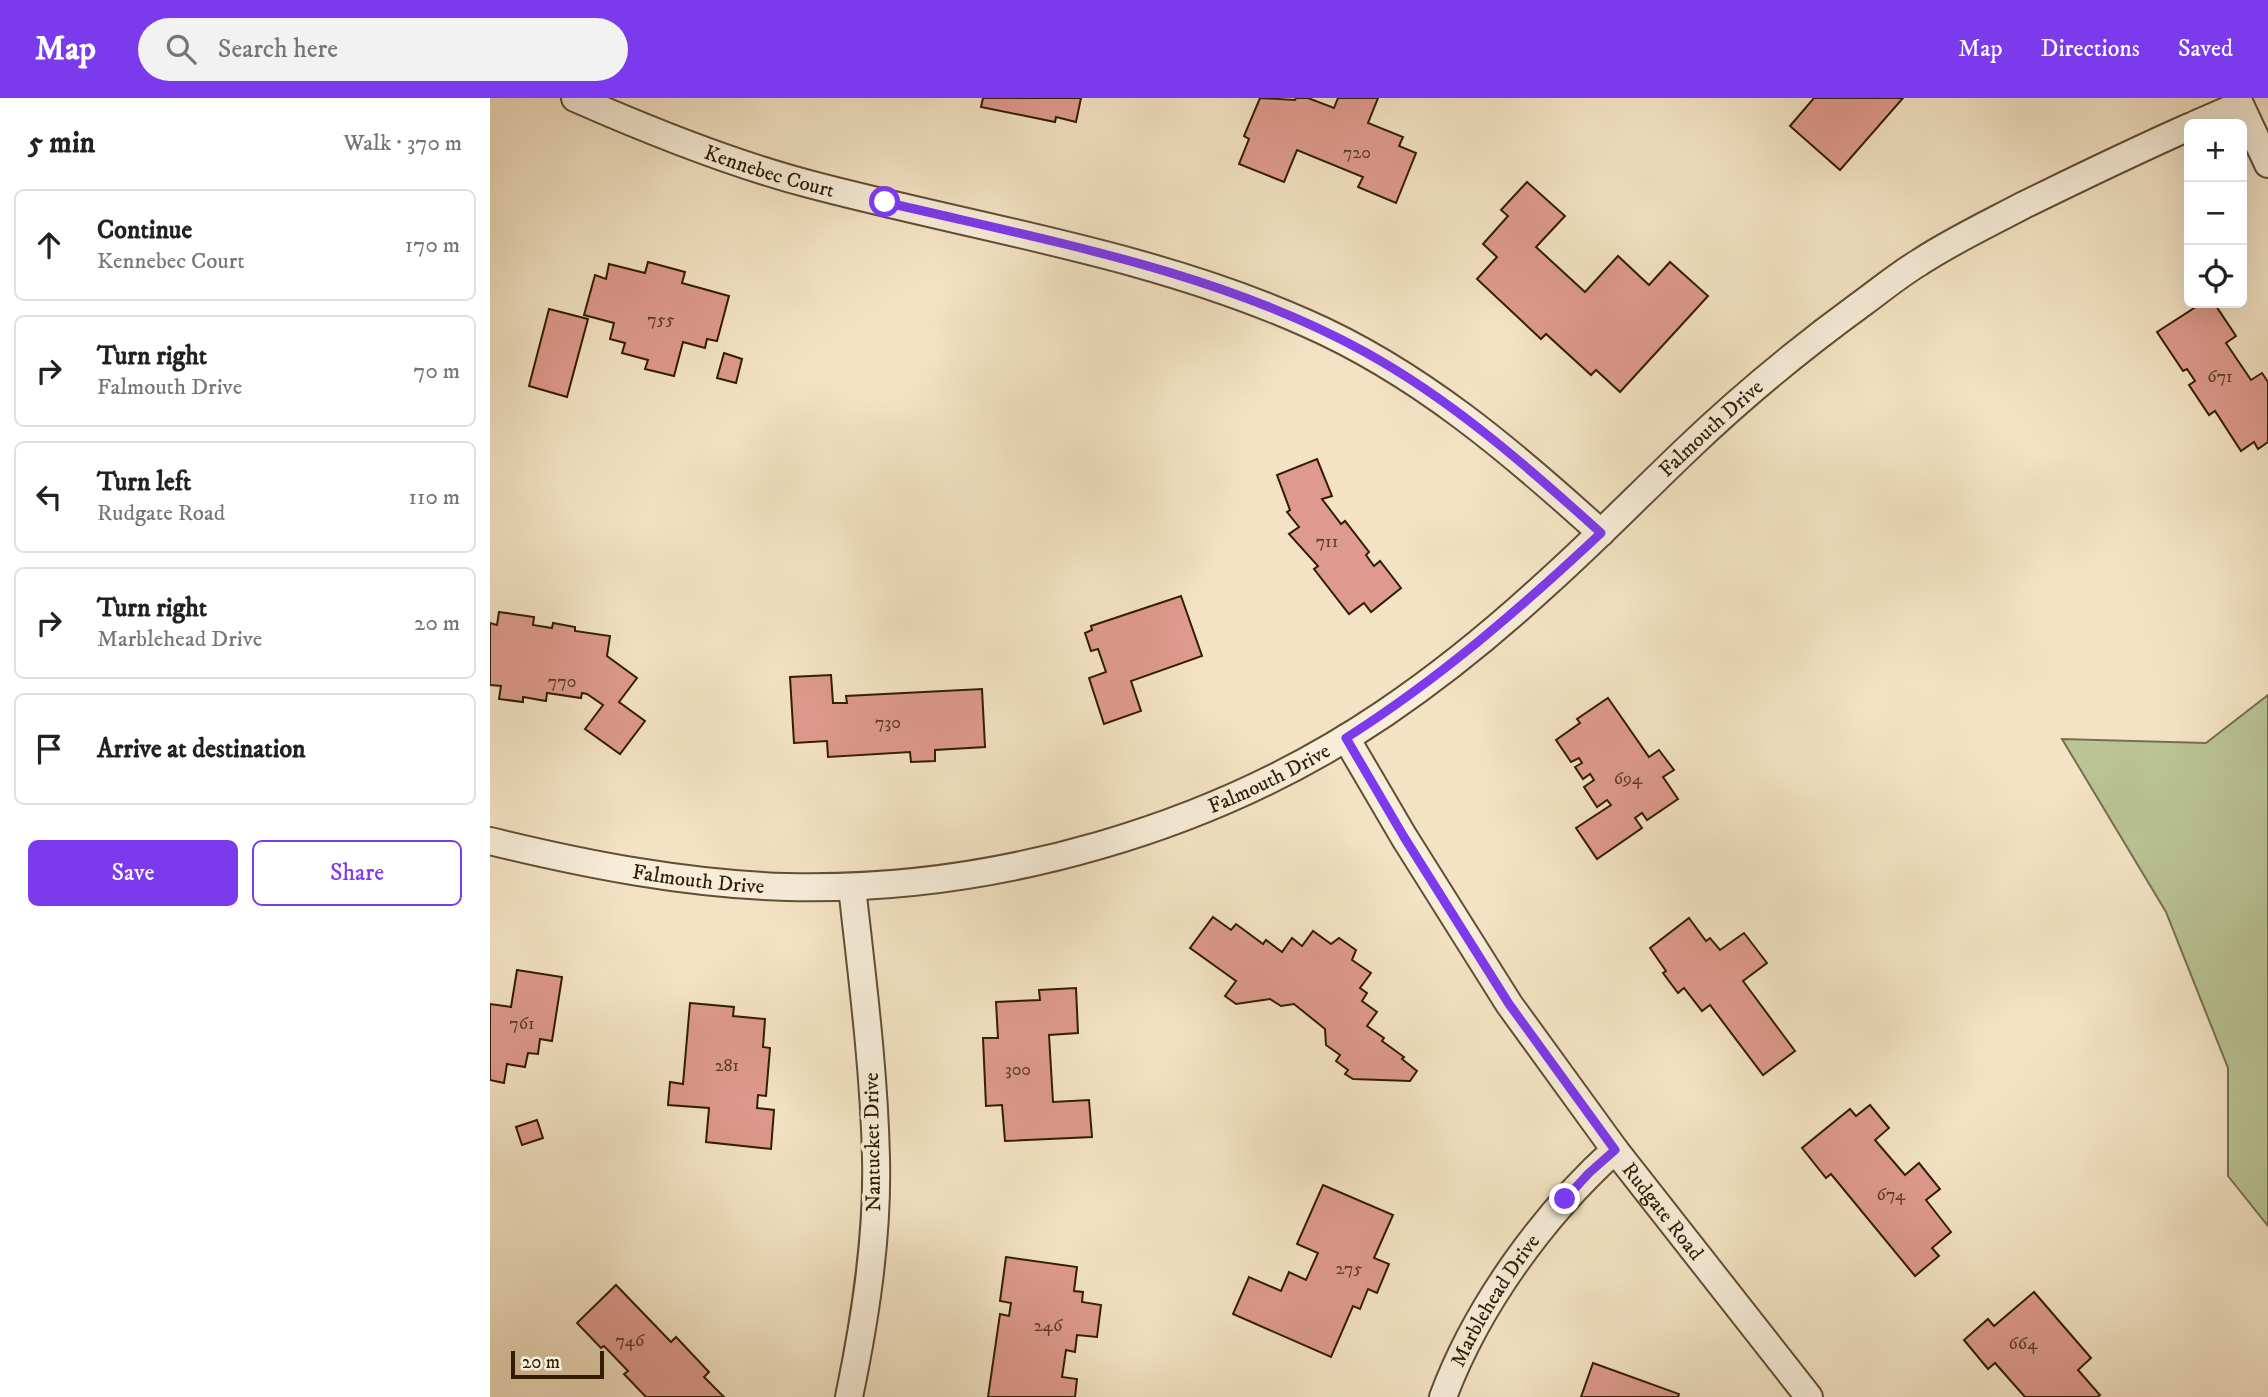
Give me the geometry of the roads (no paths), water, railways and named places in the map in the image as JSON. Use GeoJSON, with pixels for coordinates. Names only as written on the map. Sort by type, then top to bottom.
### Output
{"type":"FeatureCollection","features":[{"type":"Feature","properties":{"kind":"street","name":"Kennebec Court"},"geometry":{"type":"LineString","coordinates":[[575,98],[723,156],[805,183],[1154,268],[1219,288],[1307,323],[1378,360],[1470,422],[1530,468],[1601,533]]}},
{"type":"Feature","properties":{"kind":"street"},"geometry":{"type":"LineString","coordinates":[[2206,119],[2238,102],[2268,164]]}},
{"type":"Feature","properties":{"kind":"street","name":"Falmouth Drive"},"geometry":{"type":"LineString","coordinates":[[490,841],[593,864],[680,878],[783,887],[852,887],[963,876],[1011,868],[1115,841],[1216,803],[1300,764],[1346,738],[1387,712],[1490,634],[1601,533],[1689,447],[1811,341],[1918,263],[2074,180],[2184,129]]}},
{"type":"Feature","properties":{"kind":"street","name":"Rudgate Road"},"geometry":{"type":"LineString","coordinates":[[1346,738],[1404,837],[1509,1004],[1615,1150],[1809,1397]]}},
{"type":"Feature","properties":{"kind":"street","name":"Nantucket Drive"},"geometry":{"type":"LineString","coordinates":[[849,1397],[870,1258],[876,1159],[873,1094],[852,887]]}},
{"type":"Feature","properties":{"kind":"street","name":"Marblehead Drive"},"geometry":{"type":"LineString","coordinates":[[1443,1397],[1466,1345],[1514,1265],[1565,1199],[1615,1150]]}}]}
